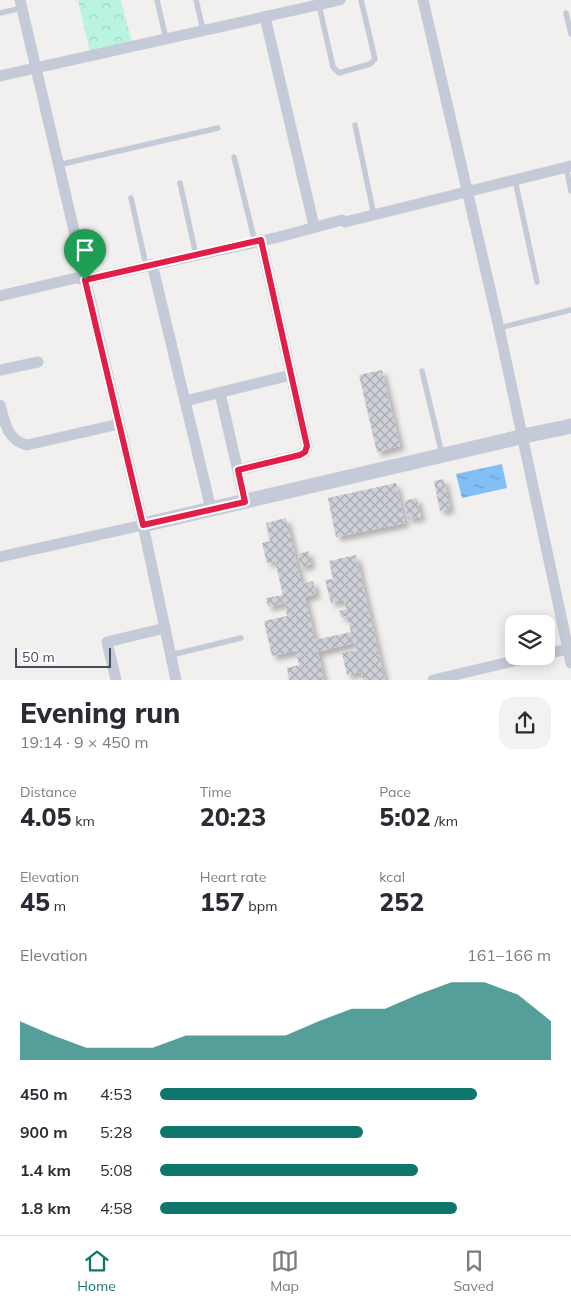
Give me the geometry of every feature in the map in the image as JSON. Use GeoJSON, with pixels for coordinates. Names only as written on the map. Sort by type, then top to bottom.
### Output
{"type":"FeatureCollection","features":[{"type":"Feature","properties":{"kind":"street"},"geometry":{"type":"LineString","coordinates":[[0,76],[340,0]]}},
{"type":"Feature","properties":{"kind":"street"},"geometry":{"type":"LineString","coordinates":[[423,0],[499,328],[571,663]]}},
{"type":"Feature","properties":{"kind":"street"},"geometry":{"type":"LineString","coordinates":[[21,4],[143,525],[176,680]]}},
{"type":"Feature","properties":{"kind":"street"},"geometry":{"type":"LineString","coordinates":[[265,18],[314,226]]}},
{"type":"Feature","properties":{"kind":"street"},"geometry":{"type":"LineString","coordinates":[[0,296],[76,278],[85,280],[258,241],[314,226],[342,220],[345,222],[568,167]]}},
{"type":"Feature","properties":{"kind":"street"},"geometry":{"type":"LineString","coordinates":[[238,470],[300,455],[305,452],[307,446],[258,241]]}},
{"type":"Feature","properties":{"kind":"street"},"geometry":{"type":"LineString","coordinates":[[149,265],[211,509]]}},
{"type":"Feature","properties":{"kind":"street"},"geometry":{"type":"LineString","coordinates":[[0,370],[38,362]]}},
{"type":"Feature","properties":{"kind":"street"},"geometry":{"type":"LineString","coordinates":[[185,401],[291,375]]}},
{"type":"Feature","properties":{"kind":"street"},"geometry":{"type":"LineString","coordinates":[[220,393],[245,502]]}},
{"type":"Feature","properties":{"kind":"street"},"geometry":{"type":"LineString","coordinates":[[1,412],[11,436],[20,443],[27,445],[119,424]]}},
{"type":"Feature","properties":{"kind":"street"},"geometry":{"type":"LineString","coordinates":[[0,557],[571,426]]}},
{"type":"Feature","properties":{"kind":"street"},"geometry":{"type":"LineString","coordinates":[[116,680],[107,642],[165,628]]}},
{"type":"Feature","properties":{"kind":"street"},"geometry":{"type":"LineString","coordinates":[[555,652],[569,648]]}},
{"type":"Feature","properties":{"kind":"street"},"geometry":{"type":"LineString","coordinates":[[433,680],[505,663]]}},
{"type":"Feature","properties":{"kind":"lane"},"geometry":{"type":"LineString","coordinates":[[157,0],[166,39]]}},
{"type":"Feature","properties":{"kind":"lane"},"geometry":{"type":"LineString","coordinates":[[196,0],[203,30]]}},
{"type":"Feature","properties":{"kind":"lane"},"geometry":{"type":"LineString","coordinates":[[319,5],[333,67],[339,72],[370,64],[375,59],[361,0]]}},
{"type":"Feature","properties":{"kind":"lane"},"geometry":{"type":"LineString","coordinates":[[0,13],[21,4]]}},
{"type":"Feature","properties":{"kind":"lane"},"geometry":{"type":"LineString","coordinates":[[566,13],[571,34]]}},
{"type":"Feature","properties":{"kind":"lane"},"geometry":{"type":"LineString","coordinates":[[354,125],[374,215]]}},
{"type":"Feature","properties":{"kind":"lane"},"geometry":{"type":"LineString","coordinates":[[58,165],[218,128]]}},
{"type":"Feature","properties":{"kind":"lane"},"geometry":{"type":"LineString","coordinates":[[234,158],[258,241]]}},
{"type":"Feature","properties":{"kind":"lane"},"geometry":{"type":"LineString","coordinates":[[568,167],[571,191]]}},
{"type":"Feature","properties":{"kind":"lane"},"geometry":{"type":"LineString","coordinates":[[515,179],[538,282]]}},
{"type":"Feature","properties":{"kind":"lane"},"geometry":{"type":"LineString","coordinates":[[180,183],[196,255]]}},
{"type":"Feature","properties":{"kind":"lane"},"geometry":{"type":"LineString","coordinates":[[131,198],[149,265]]}},
{"type":"Feature","properties":{"kind":"lane"},"geometry":{"type":"LineString","coordinates":[[499,328],[571,310]]}},
{"type":"Feature","properties":{"kind":"lane"},"geometry":{"type":"LineString","coordinates":[[422,370],[442,456]]}},
{"type":"Feature","properties":{"kind":"lane"},"geometry":{"type":"LineString","coordinates":[[171,655],[241,638]]}},
{"type":"Feature","properties":{"kind":"green space"},"geometry":{"type":"Polygon","coordinates":[[[78,0],[121,0],[132,43],[90,53],[78,0]]]}},
{"type":"Feature","properties":{"kind":"water"},"geometry":{"type":"Polygon","coordinates":[[[502,464],[507,488],[462,498],[456,474],[502,464]]]}},
{"type":"Feature","properties":{"kind":"building"},"geometry":{"type":"Polygon","coordinates":[[[382,370],[400,446],[377,452],[359,375],[382,370]]]}},
{"type":"Feature","properties":{"kind":"building"},"geometry":{"type":"Polygon","coordinates":[[[444,479],[450,509],[440,511],[434,481],[444,479]]]}},
{"type":"Feature","properties":{"kind":"building"},"geometry":{"type":"Polygon","coordinates":[[[396,483],[405,523],[336,537],[328,498],[396,483]]]}},
{"type":"Feature","properties":{"kind":"building"},"geometry":{"type":"Polygon","coordinates":[[[417,498],[421,517],[408,519],[404,501],[417,498]]]}},
{"type":"Feature","properties":{"kind":"building"},"geometry":{"type":"Polygon","coordinates":[[[286,518],[302,584],[313,581],[316,594],[305,597],[315,640],[351,632],[347,616],[341,617],[339,611],[346,609],[344,600],[331,603],[325,580],[333,579],[329,561],[356,555],[385,680],[363,680],[361,672],[347,675],[342,653],[356,650],[354,643],[318,652],[324,680],[289,680],[287,668],[299,665],[296,651],[272,656],[264,621],[287,616],[285,603],[268,607],[266,598],[283,595],[275,561],[267,563],[262,543],[270,541],[266,523],[286,518]]]}},
{"type":"Feature","properties":{"kind":"building"},"geometry":{"type":"Polygon","coordinates":[[[308,551],[311,564],[301,567],[298,554],[308,551]]]}},
{"type":"Feature","properties":{"kind":"route"},"geometry":{"type":"LineString","coordinates":[[261,240],[307,446],[305,452],[300,455],[238,470],[245,502],[143,525],[85,280],[261,240]]}}]}
